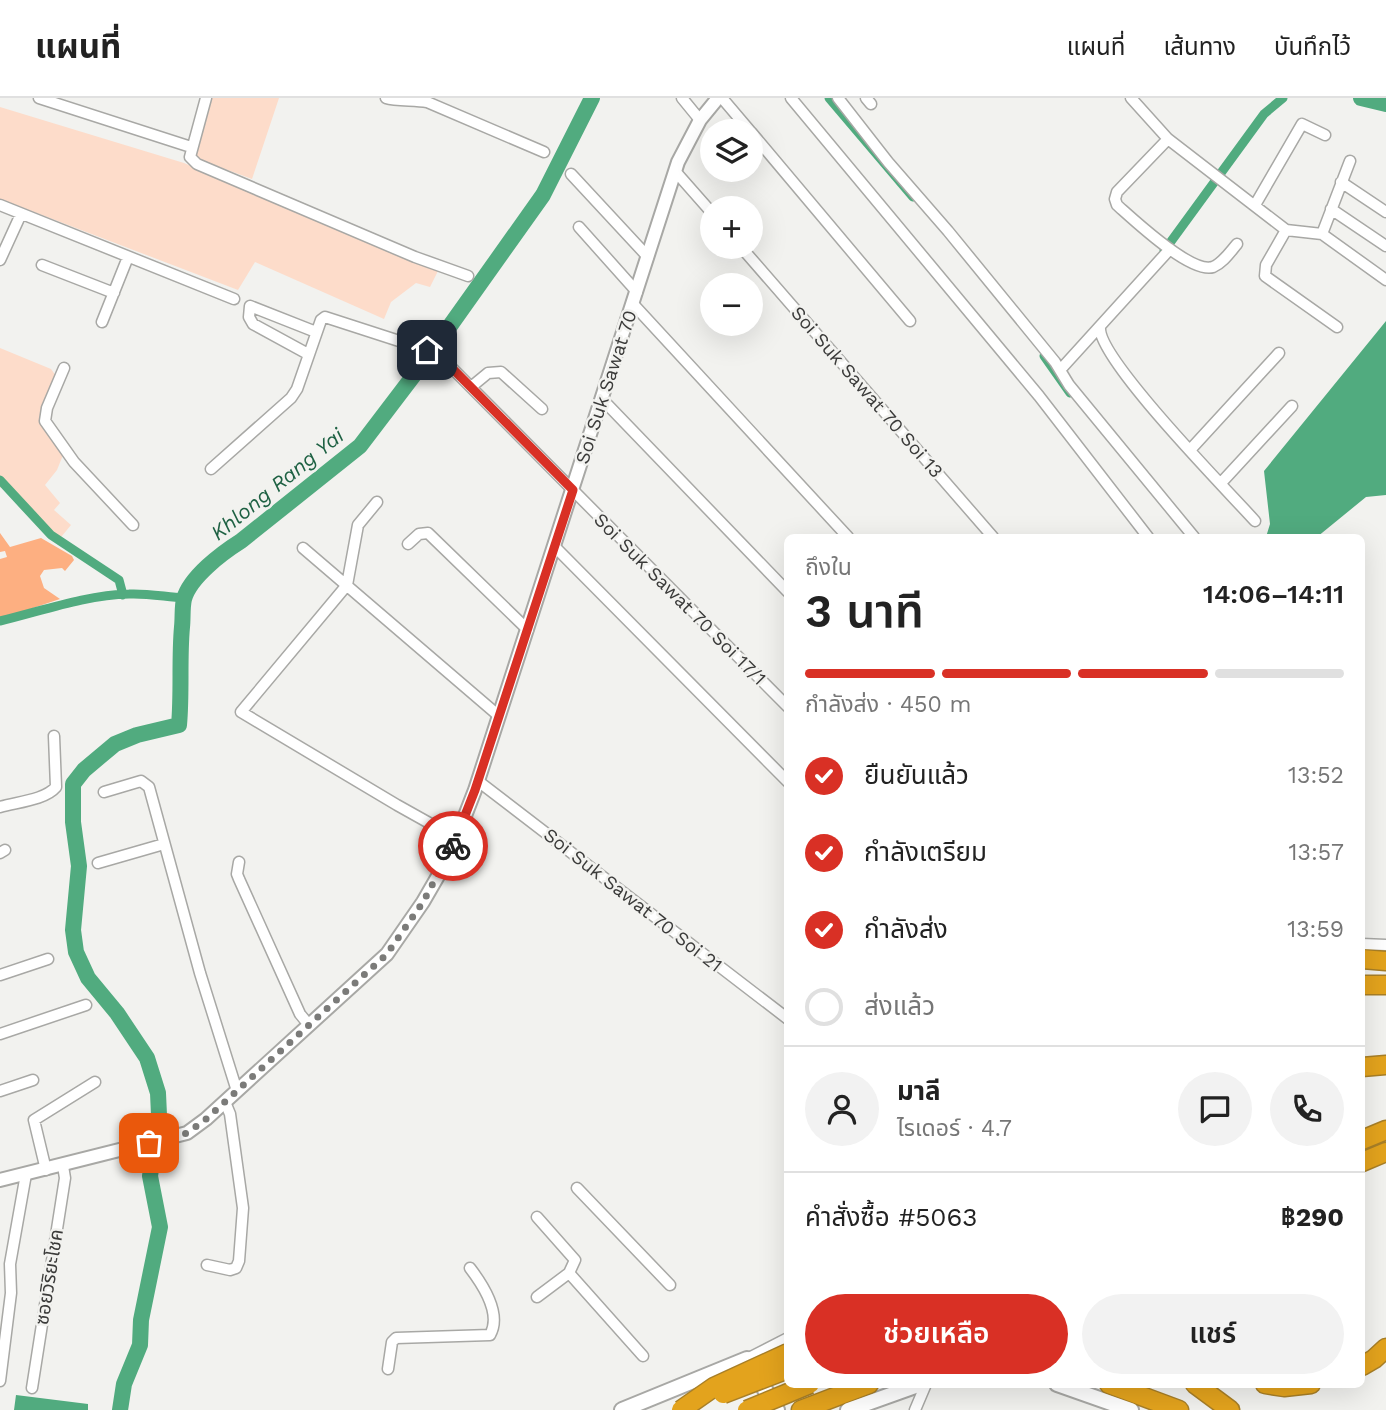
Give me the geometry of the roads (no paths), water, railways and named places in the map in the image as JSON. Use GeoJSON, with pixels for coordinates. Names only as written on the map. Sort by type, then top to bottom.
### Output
{"type":"FeatureCollection","features":[{"type":"Feature","properties":{"kind":"highway"},"geometry":{"type":"LineString","coordinates":[[1365,959],[1386,961]]}},
{"type":"Feature","properties":{"kind":"highway"},"geometry":{"type":"LineString","coordinates":[[1365,985],[1386,985]]}},
{"type":"Feature","properties":{"kind":"highway"},"geometry":{"type":"LineString","coordinates":[[1365,1066],[1386,1065]]}},
{"type":"Feature","properties":{"kind":"highway"},"geometry":{"type":"LineString","coordinates":[[1365,1139],[1386,1130]]}},
{"type":"Feature","properties":{"kind":"highway"},"geometry":{"type":"LineString","coordinates":[[1365,1161],[1386,1152]]}},
{"type":"Feature","properties":{"kind":"highway"},"geometry":{"type":"LineString","coordinates":[[683,1410],[714,1387],[784,1355]]}},
{"type":"Feature","properties":{"kind":"highway"},"geometry":{"type":"LineString","coordinates":[[683,1410],[784,1371]]}},
{"type":"Feature","properties":{"kind":"highway"},"geometry":{"type":"LineString","coordinates":[[747,1410],[800,1388]]}},
{"type":"Feature","properties":{"kind":"highway"},"geometry":{"type":"LineString","coordinates":[[802,1410],[859,1388]]}},
{"type":"Feature","properties":{"kind":"highway"},"geometry":{"type":"LineString","coordinates":[[1120,1388],[1179,1410]]}},
{"type":"Feature","properties":{"kind":"highway"},"geometry":{"type":"LineString","coordinates":[[1200,1388],[1230,1410]]}},
{"type":"Feature","properties":{"kind":"main road"},"geometry":{"type":"LineString","coordinates":[[622,1410],[747,1359],[777,1410]]}},
{"type":"Feature","properties":{"kind":"main road"},"geometry":{"type":"LineString","coordinates":[[848,1410],[911,1388]]}},
{"type":"Feature","properties":{"kind":"main road"},"geometry":{"type":"LineString","coordinates":[[1068,1388],[1131,1410]]}},
{"type":"Feature","properties":{"kind":"street"},"geometry":{"type":"LineString","coordinates":[[39,98],[191,147]]}},
{"type":"Feature","properties":{"kind":"street"},"geometry":{"type":"LineString","coordinates":[[205,98],[191,147],[190,157],[197,164],[415,257],[468,276]]}},
{"type":"Feature","properties":{"kind":"street"},"geometry":{"type":"LineString","coordinates":[[386,98],[427,102],[544,152]]}},
{"type":"Feature","properties":{"kind":"street"},"geometry":{"type":"LineString","coordinates":[[681,98],[700,120]]}},
{"type":"Feature","properties":{"kind":"street"},"geometry":{"type":"LineString","coordinates":[[720,98],[739,119]]}},
{"type":"Feature","properties":{"kind":"street","name":"Soi Suk Sawat 70"},"geometry":{"type":"LineString","coordinates":[[701,119],[720,98]]}},
{"type":"Feature","properties":{"kind":"street"},"geometry":{"type":"LineString","coordinates":[[791,98],[1039,396],[1146,534]]}},
{"type":"Feature","properties":{"kind":"street"},"geometry":{"type":"LineString","coordinates":[[838,98],[1061,369],[1069,385],[1192,534]]}},
{"type":"Feature","properties":{"kind":"street"},"geometry":{"type":"LineString","coordinates":[[1131,98],[1168,139],[1286,230],[1322,234],[1386,280]]}},
{"type":"Feature","properties":{"kind":"street","name":"Soi Suk Sawat 70"},"geometry":{"type":"LineString","coordinates":[[0,1180],[187,1133],[225,1102],[387,954],[423,902],[449,857],[478,781],[675,171],[700,120]]}},
{"type":"Feature","properties":{"kind":"street"},"geometry":{"type":"LineString","coordinates":[[1255,205],[1302,124],[1325,135]]}},
{"type":"Feature","properties":{"kind":"street"},"geometry":{"type":"LineString","coordinates":[[1168,139],[1117,192],[1117,205],[1170,249],[1201,268],[1212,267],[1224,260],[1237,244]]}},
{"type":"Feature","properties":{"kind":"street"},"geometry":{"type":"LineString","coordinates":[[763,147],[910,321]]}},
{"type":"Feature","properties":{"kind":"street"},"geometry":{"type":"LineString","coordinates":[[1322,234],[1350,161]]}},
{"type":"Feature","properties":{"kind":"street"},"geometry":{"type":"LineString","coordinates":[[675,171],[700,199]]}},
{"type":"Feature","properties":{"kind":"street"},"geometry":{"type":"LineString","coordinates":[[571,174],[648,257]]}},
{"type":"Feature","properties":{"kind":"street"},"geometry":{"type":"LineString","coordinates":[[1341,181],[1386,212]]}},
{"type":"Feature","properties":{"kind":"street"},"geometry":{"type":"LineString","coordinates":[[0,205],[234,299]]}},
{"type":"Feature","properties":{"kind":"street"},"geometry":{"type":"LineString","coordinates":[[1331,209],[1386,246]]}},
{"type":"Feature","properties":{"kind":"street"},"geometry":{"type":"LineString","coordinates":[[0,260],[21,214]]}},
{"type":"Feature","properties":{"kind":"street"},"geometry":{"type":"LineString","coordinates":[[579,227],[635,298],[845,534]]}},
{"type":"Feature","properties":{"kind":"street"},"geometry":{"type":"LineString","coordinates":[[1286,230],[1266,265],[1265,276],[1337,327]]}},
{"type":"Feature","properties":{"kind":"street"},"geometry":{"type":"LineString","coordinates":[[1061,369],[1170,249]]}},
{"type":"Feature","properties":{"kind":"street"},"geometry":{"type":"LineString","coordinates":[[102,321],[128,257]]}},
{"type":"Feature","properties":{"kind":"street","name":"Soi Suk Sawat 70 Soi 13"},"geometry":{"type":"LineString","coordinates":[[751,259],[990,534]]}},
{"type":"Feature","properties":{"kind":"street"},"geometry":{"type":"LineString","coordinates":[[43,265],[114,292]]}},
{"type":"Feature","properties":{"kind":"street"},"geometry":{"type":"LineString","coordinates":[[211,469],[297,389],[316,332],[250,306],[248,317],[253,324],[308,354]]}},
{"type":"Feature","properties":{"kind":"street","name":"Soi Suk Sawat 70 Soi 17/1"},"geometry":{"type":"LineString","coordinates":[[316,332],[320,320],[325,317],[333,318],[440,356],[784,703]]}},
{"type":"Feature","properties":{"kind":"street"},"geometry":{"type":"LineString","coordinates":[[1100,327],[1102,340],[1132,384],[1255,521]]}},
{"type":"Feature","properties":{"kind":"street"},"geometry":{"type":"LineString","coordinates":[[1191,450],[1279,353]]}},
{"type":"Feature","properties":{"kind":"street"},"geometry":{"type":"LineString","coordinates":[[64,368],[47,408],[45,421],[74,462],[133,525]]}},
{"type":"Feature","properties":{"kind":"street"},"geometry":{"type":"LineString","coordinates":[[471,387],[488,373],[501,372],[542,409]]}},
{"type":"Feature","properties":{"kind":"street"},"geometry":{"type":"LineString","coordinates":[[602,399],[784,588]]}},
{"type":"Feature","properties":{"kind":"street"},"geometry":{"type":"LineString","coordinates":[[1221,484],[1292,406]]}},
{"type":"Feature","properties":{"kind":"street"},"geometry":{"type":"LineString","coordinates":[[377,502],[358,525],[347,585],[242,712],[456,838]]}},
{"type":"Feature","properties":{"kind":"street"},"geometry":{"type":"LineString","coordinates":[[408,544],[419,534],[428,533],[528,630]]}},
{"type":"Feature","properties":{"kind":"street"},"geometry":{"type":"LineString","coordinates":[[555,547],[784,778]]}},
{"type":"Feature","properties":{"kind":"street"},"geometry":{"type":"LineString","coordinates":[[303,548],[499,716]]}},
{"type":"Feature","properties":{"kind":"street"},"geometry":{"type":"LineString","coordinates":[[0,807],[41,796],[56,787],[54,736]]}},
{"type":"Feature","properties":{"kind":"street"},"geometry":{"type":"LineString","coordinates":[[104,792],[141,781],[146,783],[237,1091]]}},
{"type":"Feature","properties":{"kind":"street","name":"Soi Suk Sawat 70 Soi 21"},"geometry":{"type":"LineString","coordinates":[[478,781],[784,1016]]}},
{"type":"Feature","properties":{"kind":"street"},"geometry":{"type":"LineString","coordinates":[[98,863],[164,844]]}},
{"type":"Feature","properties":{"kind":"street"},"geometry":{"type":"LineString","coordinates":[[239,862],[239,879],[300,1014],[309,1025]]}},
{"type":"Feature","properties":{"kind":"street"},"geometry":{"type":"LineString","coordinates":[[1365,944],[1386,945]]}},
{"type":"Feature","properties":{"kind":"street"},"geometry":{"type":"LineString","coordinates":[[0,975],[48,959]]}},
{"type":"Feature","properties":{"kind":"street"},"geometry":{"type":"LineString","coordinates":[[0,1034],[86,1006]]}},
{"type":"Feature","properties":{"kind":"street"},"geometry":{"type":"LineString","coordinates":[[0,1091],[33,1080]]}},
{"type":"Feature","properties":{"kind":"street"},"geometry":{"type":"LineString","coordinates":[[46,1170],[34,1121],[95,1082]]}},
{"type":"Feature","properties":{"kind":"street"},"geometry":{"type":"LineString","coordinates":[[207,1265],[230,1270],[236,1268],[239,1261],[243,1208],[230,1114],[225,1102]]}},
{"type":"Feature","properties":{"kind":"street","name":"ซอยวิริยะโชค"},"geometry":{"type":"LineString","coordinates":[[33,1388],[65,1178],[63,1166]]}},
{"type":"Feature","properties":{"kind":"street"},"geometry":{"type":"LineString","coordinates":[[0,1381],[11,1293],[10,1264],[26,1174]]}},
{"type":"Feature","properties":{"kind":"street"},"geometry":{"type":"LineString","coordinates":[[577,1188],[670,1285]]}},
{"type":"Feature","properties":{"kind":"street"},"geometry":{"type":"LineString","coordinates":[[537,1217],[573,1255],[574,1265],[569,1273],[537,1297]]}},
{"type":"Feature","properties":{"kind":"street"},"geometry":{"type":"LineString","coordinates":[[388,1369],[391,1342],[396,1338],[490,1335],[494,1328],[493,1310],[480,1281],[470,1268]]}},
{"type":"Feature","properties":{"kind":"street"},"geometry":{"type":"LineString","coordinates":[[569,1273],[643,1356]]}},
{"type":"Feature","properties":{"kind":"street"},"geometry":{"type":"LineString","coordinates":[[747,1359],[784,1340]]}},
{"type":"Feature","properties":{"kind":"street"},"geometry":{"type":"LineString","coordinates":[[915,1410],[922,1388]]}},
{"type":"Feature","properties":{"kind":"waterway","name":"Khlong Rang Yai"},"geometry":{"type":"LineString","coordinates":[[120,1410],[124,1384],[140,1345],[141,1320],[160,1227],[150,1176],[159,1115],[158,1093],[147,1058],[117,1013],[88,978],[76,952],[73,930],[79,866],[73,822],[73,784],[84,770],[115,744],[137,735],[179,725],[183,605],[187,591],[216,559],[360,446],[430,354],[543,195],[592,98]]}},
{"type":"Feature","properties":{"kind":"waterway"},"geometry":{"type":"LineString","coordinates":[[829,98],[913,197]]}},
{"type":"Feature","properties":{"kind":"waterway"},"geometry":{"type":"LineString","coordinates":[[1164,251],[1264,114],[1283,98]]}},
{"type":"Feature","properties":{"kind":"waterway"},"geometry":{"type":"LineString","coordinates":[[1361,98],[1386,104]]}},
{"type":"Feature","properties":{"kind":"waterway"},"geometry":{"type":"LineString","coordinates":[[1044,356],[1070,393]]}},
{"type":"Feature","properties":{"kind":"waterway"},"geometry":{"type":"LineString","coordinates":[[0,480],[51,535],[119,580],[123,595]]}},
{"type":"Feature","properties":{"kind":"waterway"},"geometry":{"type":"LineString","coordinates":[[0,621],[80,600],[113,595],[143,594],[184,598]]}}]}
